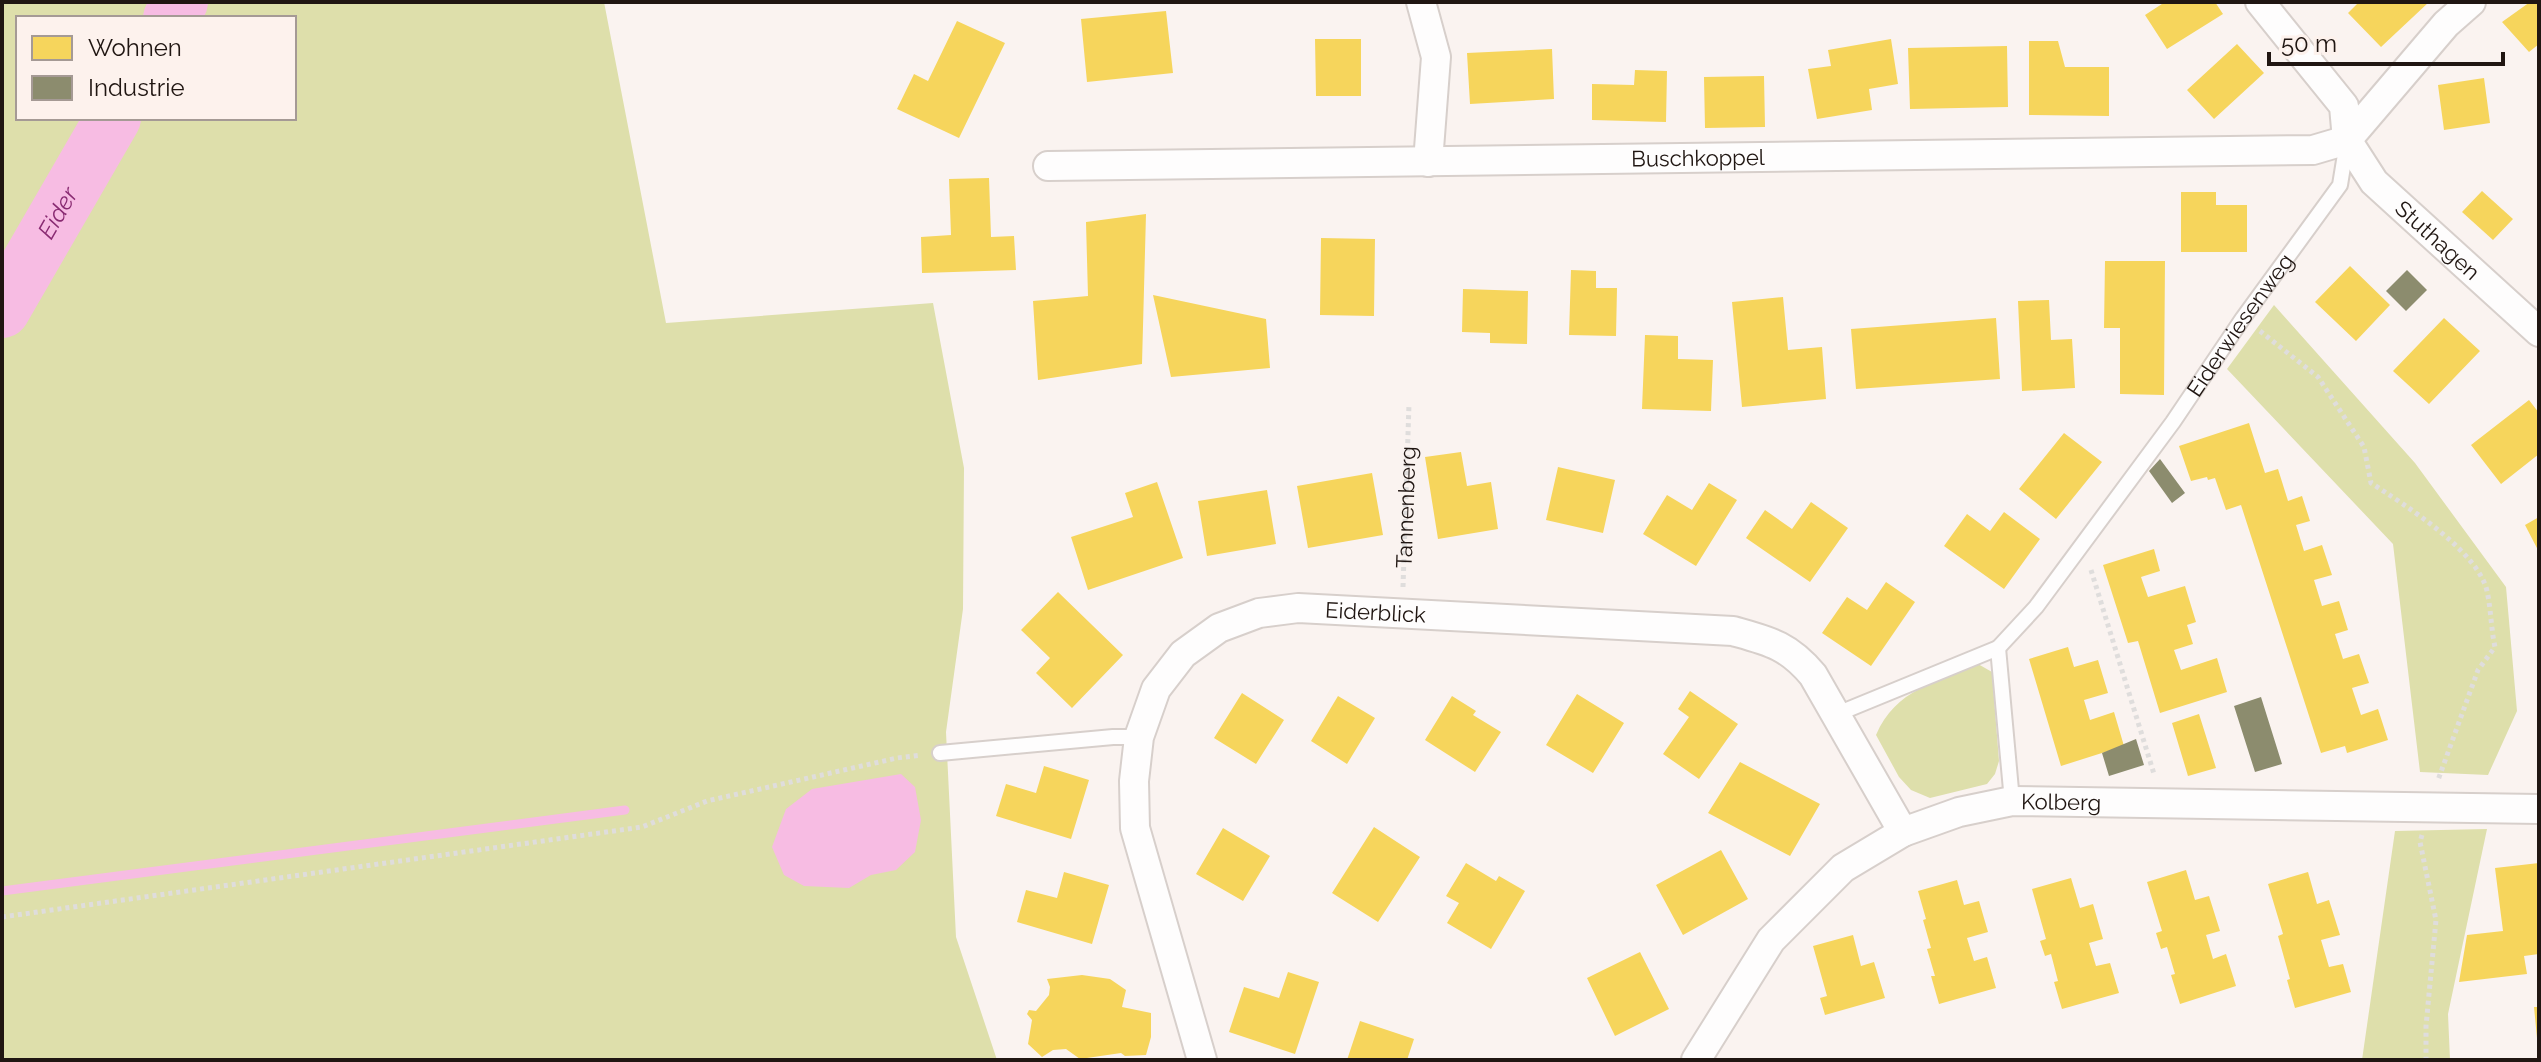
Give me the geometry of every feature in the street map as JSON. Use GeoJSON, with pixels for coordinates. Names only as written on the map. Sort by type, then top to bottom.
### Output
{"type":"FeatureCollection","features":[{"type":"Feature","properties":{"kind":"street"},"geometry":{"type":"LineString","coordinates":[[1421,2],[1436,57],[1428,162]]}},
{"type":"Feature","properties":{"kind":"street"},"geometry":{"type":"LineString","coordinates":[[2260,2],[2344,106],[2347,140]]}},
{"type":"Feature","properties":{"kind":"street"},"geometry":{"type":"LineString","coordinates":[[2347,140],[2446,24],[2471,2]]}},
{"type":"Feature","properties":{"kind":"street","name":"Buschkoppel"},"geometry":{"type":"LineString","coordinates":[[1048,166],[2313,150],[2347,140]]}},
{"type":"Feature","properties":{"kind":"street","name":"Stuthagen"},"geometry":{"type":"LineString","coordinates":[[2347,140],[2374,182],[2539,332]]}},
{"type":"Feature","properties":{"kind":"street","name":"Eiderblick"},"geometry":{"type":"LineString","coordinates":[[1202,1060],[1135,828],[1134,781],[1139,737],[1156,689],[1183,654],[1219,628],[1259,613],[1298,608],[1403,612],[1733,631],[1775,642],[1797,656],[1837,714],[1903,832]]}},
{"type":"Feature","properties":{"kind":"street","name":"Kolberg"},"geometry":{"type":"LineString","coordinates":[[1696,1060],[1771,940],[1843,868],[1903,832],[1959,812],[2012,801],[2539,809]]}},
{"type":"Feature","properties":{"kind":"lane","name":"Eiderwiesenweg"},"geometry":{"type":"LineString","coordinates":[[1998,648],[2036,607],[2173,422],[2243,318],[2340,185],[2347,140]]}},
{"type":"Feature","properties":{"kind":"lane"},"geometry":{"type":"LineString","coordinates":[[1837,714],[1998,648],[2012,801]]}},
{"type":"Feature","properties":{"kind":"lane"},"geometry":{"type":"LineString","coordinates":[[940,753],[1139,737]]}},
{"type":"Feature","properties":{"kind":"path"},"geometry":{"type":"LineString","coordinates":[[2243,318],[2318,377],[2364,447],[2371,483],[2465,553],[2487,589],[2495,647],[2478,670],[2420,842],[2436,920],[2426,1026],[2426,1060]]}},
{"type":"Feature","properties":{"kind":"path","name":"Tannenberg"},"geometry":{"type":"LineString","coordinates":[[1403,612],[1409,404]]}},
{"type":"Feature","properties":{"kind":"path"},"geometry":{"type":"LineString","coordinates":[[2083,543],[2156,782],[2157,803]]}},
{"type":"Feature","properties":{"kind":"path"},"geometry":{"type":"LineString","coordinates":[[2,917],[642,827],[707,801],[897,758],[940,753]]}},
{"type":"Feature","properties":{"kind":"green space"},"geometry":{"type":"Polygon","coordinates":[[[2,2],[604,2],[666,323],[933,303],[964,468],[963,609],[946,732],[956,937],[997,1060],[2,1060],[2,2]]]}},
{"type":"Feature","properties":{"kind":"green space"},"geometry":{"type":"Polygon","coordinates":[[[2274,305],[2415,463],[2506,587],[2517,711],[2488,775],[2420,772],[2393,544],[2227,369],[2274,305]]]}},
{"type":"Feature","properties":{"kind":"green space"},"geometry":{"type":"Polygon","coordinates":[[[1978,664],[1992,672],[1999,761],[1995,774],[1987,784],[1930,798],[1911,790],[1899,777],[1876,735],[1894,707],[1906,697],[1978,664]]]}},
{"type":"Feature","properties":{"kind":"green space"},"geometry":{"type":"Polygon","coordinates":[[[2487,829],[2448,1014],[2450,1060],[2362,1060],[2395,831],[2487,829]]]}},
{"type":"Feature","properties":{"kind":"shaded area"},"geometry":{"type":"Polygon","coordinates":[[[901,774],[915,787],[921,820],[915,852],[896,870],[871,875],[849,888],[804,886],[784,875],[772,847],[786,809],[812,789],[901,774]]]}},
{"type":"Feature","properties":{"kind":"building: Wohnen"},"geometry":{"type":"Polygon","coordinates":[[[2165,2],[2215,2],[2223,14],[2167,49],[2145,15],[2165,2]]]}},
{"type":"Feature","properties":{"kind":"building: Wohnen"},"geometry":{"type":"Polygon","coordinates":[[[2359,2],[2429,2],[2381,47],[2348,13],[2359,2]]]}},
{"type":"Feature","properties":{"kind":"building: Wohnen"},"geometry":{"type":"Polygon","coordinates":[[[2530,2],[2539,2],[2539,44],[2529,52],[2502,22],[2530,2]]]}},
{"type":"Feature","properties":{"kind":"building: Wohnen"},"geometry":{"type":"Polygon","coordinates":[[[1166,11],[1173,73],[1087,82],[1081,19],[1166,11]]]}},
{"type":"Feature","properties":{"kind":"building: Wohnen"},"geometry":{"type":"Polygon","coordinates":[[[957,21],[1005,43],[959,138],[897,109],[914,74],[928,81],[957,21]]]}},
{"type":"Feature","properties":{"kind":"building: Wohnen"},"geometry":{"type":"Polygon","coordinates":[[[1315,39],[1361,39],[1361,96],[1316,96],[1315,39]]]}},
{"type":"Feature","properties":{"kind":"building: Wohnen"},"geometry":{"type":"Polygon","coordinates":[[[1891,39],[1898,84],[1869,89],[1872,110],[1817,119],[1808,69],[1831,66],[1828,50],[1891,39]]]}},
{"type":"Feature","properties":{"kind":"building: Wohnen"},"geometry":{"type":"Polygon","coordinates":[[[2029,41],[2058,41],[2065,67],[2109,67],[2109,116],[2029,115],[2029,41]]]}},
{"type":"Feature","properties":{"kind":"building: Wohnen"},"geometry":{"type":"Polygon","coordinates":[[[2237,44],[2264,73],[2214,119],[2187,90],[2237,44]]]}},
{"type":"Feature","properties":{"kind":"building: Wohnen"},"geometry":{"type":"Polygon","coordinates":[[[2007,46],[2008,107],[1910,109],[1908,48],[2007,46]]]}},
{"type":"Feature","properties":{"kind":"building: Wohnen"},"geometry":{"type":"Polygon","coordinates":[[[1552,49],[1554,99],[1470,104],[1467,53],[1552,49]]]}},
{"type":"Feature","properties":{"kind":"building: Wohnen"},"geometry":{"type":"Polygon","coordinates":[[[1635,70],[1667,71],[1666,122],[1592,120],[1592,84],[1634,85],[1635,70]]]}},
{"type":"Feature","properties":{"kind":"building: Wohnen"},"geometry":{"type":"Polygon","coordinates":[[[1764,76],[1765,127],[1705,128],[1704,77],[1764,76]]]}},
{"type":"Feature","properties":{"kind":"building: Wohnen"},"geometry":{"type":"Polygon","coordinates":[[[2484,78],[2490,123],[2444,130],[2438,85],[2484,78]]]}},
{"type":"Feature","properties":{"kind":"building: Wohnen"},"geometry":{"type":"Polygon","coordinates":[[[989,178],[991,237],[1014,236],[1016,270],[922,273],[921,237],[951,235],[949,179],[989,178]]]}},
{"type":"Feature","properties":{"kind":"building: Wohnen"},"geometry":{"type":"Polygon","coordinates":[[[2482,191],[2513,219],[2493,240],[2462,212],[2482,191]]]}},
{"type":"Feature","properties":{"kind":"building: Wohnen"},"geometry":{"type":"Polygon","coordinates":[[[2181,192],[2216,192],[2216,205],[2247,205],[2247,252],[2181,252],[2181,192]]]}},
{"type":"Feature","properties":{"kind":"building: Wohnen"},"geometry":{"type":"Polygon","coordinates":[[[1146,214],[1142,364],[1038,380],[1033,301],[1088,296],[1086,222],[1146,214]]]}},
{"type":"Feature","properties":{"kind":"building: Wohnen"},"geometry":{"type":"Polygon","coordinates":[[[1321,238],[1375,239],[1374,316],[1320,315],[1321,238]]]}},
{"type":"Feature","properties":{"kind":"building: Wohnen"},"geometry":{"type":"Polygon","coordinates":[[[2105,261],[2165,261],[2164,395],[2120,394],[2120,328],[2104,328],[2105,261]]]}},
{"type":"Feature","properties":{"kind":"building: Wohnen"},"geometry":{"type":"Polygon","coordinates":[[[2350,266],[2390,305],[2356,341],[2315,302],[2350,266]]]}},
{"type":"Feature","properties":{"kind":"building: Wohnen"},"geometry":{"type":"Polygon","coordinates":[[[1571,270],[1596,271],[1596,288],[1617,288],[1616,336],[1569,335],[1571,270]]]}},
{"type":"Feature","properties":{"kind":"building: Wohnen"},"geometry":{"type":"Polygon","coordinates":[[[1463,289],[1528,291],[1527,344],[1490,343],[1490,333],[1462,332],[1463,289]]]}},
{"type":"Feature","properties":{"kind":"building: Wohnen"},"geometry":{"type":"Polygon","coordinates":[[[1153,295],[1266,319],[1270,368],[1171,377],[1153,295]]]}},
{"type":"Feature","properties":{"kind":"building: Wohnen"},"geometry":{"type":"Polygon","coordinates":[[[1783,297],[1788,350],[1822,347],[1826,399],[1742,407],[1732,302],[1783,297]]]}},
{"type":"Feature","properties":{"kind":"building: Wohnen"},"geometry":{"type":"Polygon","coordinates":[[[2049,300],[2051,340],[2072,339],[2075,388],[2022,391],[2018,301],[2049,300]]]}},
{"type":"Feature","properties":{"kind":"building: Wohnen"},"geometry":{"type":"Polygon","coordinates":[[[1996,318],[2000,379],[1856,389],[1851,329],[1996,318]]]}},
{"type":"Feature","properties":{"kind":"building: Wohnen"},"geometry":{"type":"Polygon","coordinates":[[[2444,318],[2480,351],[2429,404],[2393,371],[2444,318]]]}},
{"type":"Feature","properties":{"kind":"building: Wohnen"},"geometry":{"type":"Polygon","coordinates":[[[1645,335],[1678,336],[1678,359],[1713,360],[1711,411],[1642,409],[1645,335]]]}},
{"type":"Feature","properties":{"kind":"building: Wohnen"},"geometry":{"type":"Polygon","coordinates":[[[2529,400],[2539,413],[2539,454],[2501,484],[2471,445],[2529,400]]]}},
{"type":"Feature","properties":{"kind":"building: Wohnen"},"geometry":{"type":"Polygon","coordinates":[[[2249,423],[2265,473],[2278,469],[2288,501],[2302,496],[2310,521],[2296,525],[2304,551],[2322,545],[2332,575],[2314,580],[2322,606],[2339,601],[2348,630],[2335,634],[2343,659],[2359,654],[2369,683],[2352,688],[2361,715],[2378,709],[2388,740],[2347,753],[2345,746],[2321,753],[2241,505],[2226,510],[2215,478],[2191,481],[2179,446],[2249,423]]]}},
{"type":"Feature","properties":{"kind":"building: Wohnen"},"geometry":{"type":"Polygon","coordinates":[[[2064,433],[2102,462],[2056,519],[2019,489],[2064,433]]]}},
{"type":"Feature","properties":{"kind":"building: Wohnen"},"geometry":{"type":"Polygon","coordinates":[[[1461,452],[1467,486],[1491,482],[1498,529],[1438,539],[1425,457],[1461,452]]]}},
{"type":"Feature","properties":{"kind":"building: Wohnen"},"geometry":{"type":"Polygon","coordinates":[[[1558,467],[1615,480],[1603,533],[1546,520],[1558,467]]]}},
{"type":"Feature","properties":{"kind":"building: Wohnen"},"geometry":{"type":"Polygon","coordinates":[[[1372,473],[1383,535],[1308,548],[1297,486],[1372,473]]]}},
{"type":"Feature","properties":{"kind":"building: Wohnen"},"geometry":{"type":"Polygon","coordinates":[[[1157,482],[1183,558],[1088,590],[1071,537],[1133,517],[1125,493],[1157,482]]]}},
{"type":"Feature","properties":{"kind":"building: Wohnen"},"geometry":{"type":"Polygon","coordinates":[[[1709,483],[1737,500],[1696,566],[1643,534],[1667,495],[1692,510],[1709,483]]]}},
{"type":"Feature","properties":{"kind":"building: Wohnen"},"geometry":{"type":"Polygon","coordinates":[[[1267,490],[1276,544],[1207,556],[1198,501],[1267,490]]]}},
{"type":"Feature","properties":{"kind":"building: Wohnen"},"geometry":{"type":"Polygon","coordinates":[[[1811,502],[1848,528],[1810,582],[1746,538],[1765,510],[1792,529],[1811,502]]]}},
{"type":"Feature","properties":{"kind":"building: Wohnen"},"geometry":{"type":"Polygon","coordinates":[[[2004,512],[2040,539],[2004,589],[1944,546],[1967,514],[1990,531],[2004,512]]]}},
{"type":"Feature","properties":{"kind":"building: Wohnen"},"geometry":{"type":"Polygon","coordinates":[[[2539,517],[2539,552],[2525,525],[2539,517]]]}},
{"type":"Feature","properties":{"kind":"building: Wohnen"},"geometry":{"type":"Polygon","coordinates":[[[2154,549],[2160,571],[2141,577],[2148,597],[2185,586],[2196,622],[2187,625],[2193,644],[2174,650],[2181,670],[2217,658],[2227,692],[2160,713],[2138,641],[2128,643],[2103,565],[2154,549]]]}},
{"type":"Feature","properties":{"kind":"building: Wohnen"},"geometry":{"type":"Polygon","coordinates":[[[1886,582],[1915,602],[1871,666],[1822,633],[1847,597],[1867,610],[1886,582]]]}},
{"type":"Feature","properties":{"kind":"building: Wohnen"},"geometry":{"type":"Polygon","coordinates":[[[1058,592],[1123,655],[1072,708],[1036,673],[1050,658],[1021,630],[1058,592]]]}},
{"type":"Feature","properties":{"kind":"building: Wohnen"},"geometry":{"type":"Polygon","coordinates":[[[2068,647],[2074,667],[2098,660],[2108,693],[2084,700],[2090,720],[2114,712],[2124,746],[2061,766],[2029,659],[2068,647]]]}},
{"type":"Feature","properties":{"kind":"building: Wohnen"},"geometry":{"type":"Polygon","coordinates":[[[1690,691],[1738,724],[1699,779],[1663,754],[1689,717],[1678,709],[1690,691]]]}},
{"type":"Feature","properties":{"kind":"building: Wohnen"},"geometry":{"type":"Polygon","coordinates":[[[1242,693],[1284,720],[1256,764],[1214,738],[1242,693]]]}},
{"type":"Feature","properties":{"kind":"building: Wohnen"},"geometry":{"type":"Polygon","coordinates":[[[1577,694],[1624,723],[1593,773],[1546,745],[1577,694]]]}},
{"type":"Feature","properties":{"kind":"building: Wohnen"},"geometry":{"type":"Polygon","coordinates":[[[1338,696],[1375,718],[1347,764],[1311,741],[1338,696]]]}},
{"type":"Feature","properties":{"kind":"building: Wohnen"},"geometry":{"type":"Polygon","coordinates":[[[1452,696],[1476,711],[1473,715],[1501,732],[1475,772],[1425,740],[1452,696]]]}},
{"type":"Feature","properties":{"kind":"building: Wohnen"},"geometry":{"type":"Polygon","coordinates":[[[2199,714],[2216,768],[2188,776],[2172,723],[2199,714]]]}},
{"type":"Feature","properties":{"kind":"building: Wohnen"},"geometry":{"type":"Polygon","coordinates":[[[1740,762],[1820,804],[1790,856],[1708,813],[1740,762]]]}},
{"type":"Feature","properties":{"kind":"building: Wohnen"},"geometry":{"type":"Polygon","coordinates":[[[1044,766],[1089,780],[1071,839],[996,816],[1006,784],[1036,793],[1044,766]]]}},
{"type":"Feature","properties":{"kind":"building: Wohnen"},"geometry":{"type":"Polygon","coordinates":[[[1374,827],[1420,857],[1378,922],[1332,893],[1374,827]]]}},
{"type":"Feature","properties":{"kind":"building: Wohnen"},"geometry":{"type":"Polygon","coordinates":[[[1223,828],[1270,856],[1243,901],[1196,874],[1223,828]]]}},
{"type":"Feature","properties":{"kind":"building: Wohnen"},"geometry":{"type":"Polygon","coordinates":[[[1721,850],[1748,899],[1683,935],[1656,885],[1721,850]]]}},
{"type":"Feature","properties":{"kind":"building: Wohnen"},"geometry":{"type":"Polygon","coordinates":[[[1466,863],[1496,881],[1499,876],[1525,891],[1491,949],[1447,923],[1459,903],[1446,896],[1466,863]]]}},
{"type":"Feature","properties":{"kind":"building: Wohnen"},"geometry":{"type":"Polygon","coordinates":[[[2539,863],[2539,954],[2524,956],[2527,974],[2459,982],[2467,935],[2503,931],[2495,868],[2539,863]]]}},
{"type":"Feature","properties":{"kind":"building: Wohnen"},"geometry":{"type":"Polygon","coordinates":[[[2186,870],[2195,900],[2209,896],[2220,931],[2206,935],[2213,959],[2226,954],[2236,986],[2180,1004],[2167,947],[2161,949],[2156,933],[2162,931],[2147,882],[2186,870]]]}},
{"type":"Feature","properties":{"kind":"building: Wohnen"},"geometry":{"type":"Polygon","coordinates":[[[1064,872],[1109,885],[1092,944],[1017,922],[1026,890],[1057,898],[1064,872]]]}},
{"type":"Feature","properties":{"kind":"building: Wohnen"},"geometry":{"type":"Polygon","coordinates":[[[2308,872],[2317,904],[2329,900],[2340,935],[2321,940],[2329,967],[2343,964],[2351,992],[2295,1008],[2278,936],[2283,934],[2268,884],[2308,872]]]}},
{"type":"Feature","properties":{"kind":"building: Wohnen"},"geometry":{"type":"Polygon","coordinates":[[[2071,878],[2080,908],[2093,904],[2103,939],[2089,943],[2096,966],[2110,963],[2119,993],[2062,1009],[2054,982],[2058,981],[2051,954],[2045,956],[2040,941],[2046,939],[2032,889],[2071,878]]]}},
{"type":"Feature","properties":{"kind":"building: Wohnen"},"geometry":{"type":"Polygon","coordinates":[[[1957,880],[1964,905],[1979,901],[1988,932],[1967,938],[1974,961],[1987,957],[1996,988],[1939,1004],[1931,976],[1935,976],[1927,949],[1931,948],[1923,920],[1926,919],[1918,891],[1957,880]]]}},
{"type":"Feature","properties":{"kind":"building: Wohnen"},"geometry":{"type":"Polygon","coordinates":[[[1853,935],[1861,966],[1874,962],[1885,998],[1825,1015],[1820,998],[1827,996],[1813,946],[1853,935]]]}},
{"type":"Feature","properties":{"kind":"building: Wohnen"},"geometry":{"type":"Polygon","coordinates":[[[1640,952],[1669,1009],[1615,1036],[1587,978],[1640,952]]]}},
{"type":"Feature","properties":{"kind":"building: Wohnen"},"geometry":{"type":"Polygon","coordinates":[[[1288,972],[1319,982],[1295,1054],[1229,1032],[1244,987],[1279,998],[1288,972]]]}},
{"type":"Feature","properties":{"kind":"building: Wohnen"},"geometry":{"type":"Polygon","coordinates":[[[1082,975],[1110,979],[1126,990],[1122,1007],[1151,1013],[1151,1037],[1146,1055],[1125,1056],[1121,1053],[1080,1059],[1066,1049],[1053,1050],[1042,1057],[1028,1044],[1032,1020],[1027,1014],[1029,1010],[1036,1011],[1049,995],[1047,979],[1082,975]]]}},
{"type":"Feature","properties":{"kind":"building: Wohnen"},"geometry":{"type":"Polygon","coordinates":[[[2534,1007],[2539,1007],[2539,1038],[2537,1038],[2534,1007]]]}},
{"type":"Feature","properties":{"kind":"building: Wohnen"},"geometry":{"type":"Polygon","coordinates":[[[1360,1021],[1414,1039],[1407,1060],[1347,1060],[1360,1021]]]}},
{"type":"Feature","properties":{"kind":"building: Industrie"},"geometry":{"type":"Polygon","coordinates":[[[2407,270],[2427,290],[2406,311],[2386,291],[2407,270]]]}},
{"type":"Feature","properties":{"kind":"building: Industrie"},"geometry":{"type":"Polygon","coordinates":[[[2160,459],[2185,493],[2172,503],[2149,471],[2160,459]]]}},
{"type":"Feature","properties":{"kind":"building: Industrie"},"geometry":{"type":"Polygon","coordinates":[[[2261,697],[2282,764],[2255,772],[2234,706],[2261,697]]]}},
{"type":"Feature","properties":{"kind":"building: Industrie"},"geometry":{"type":"Polygon","coordinates":[[[2136,739],[2144,765],[2109,776],[2102,753],[2136,739]]]}},
{"type":"Feature","properties":{"kind":"waterway","name":"Eider"},"geometry":{"type":"LineString","coordinates":[[172,16],[180,2]]}},
{"type":"Feature","properties":{"kind":"waterway","name":"Eider"},"geometry":{"type":"LineString","coordinates":[[2,310],[112,120]]}},
{"type":"Feature","properties":{"kind":"waterway"},"geometry":{"type":"LineString","coordinates":[[2,891],[625,810]]}}]}
